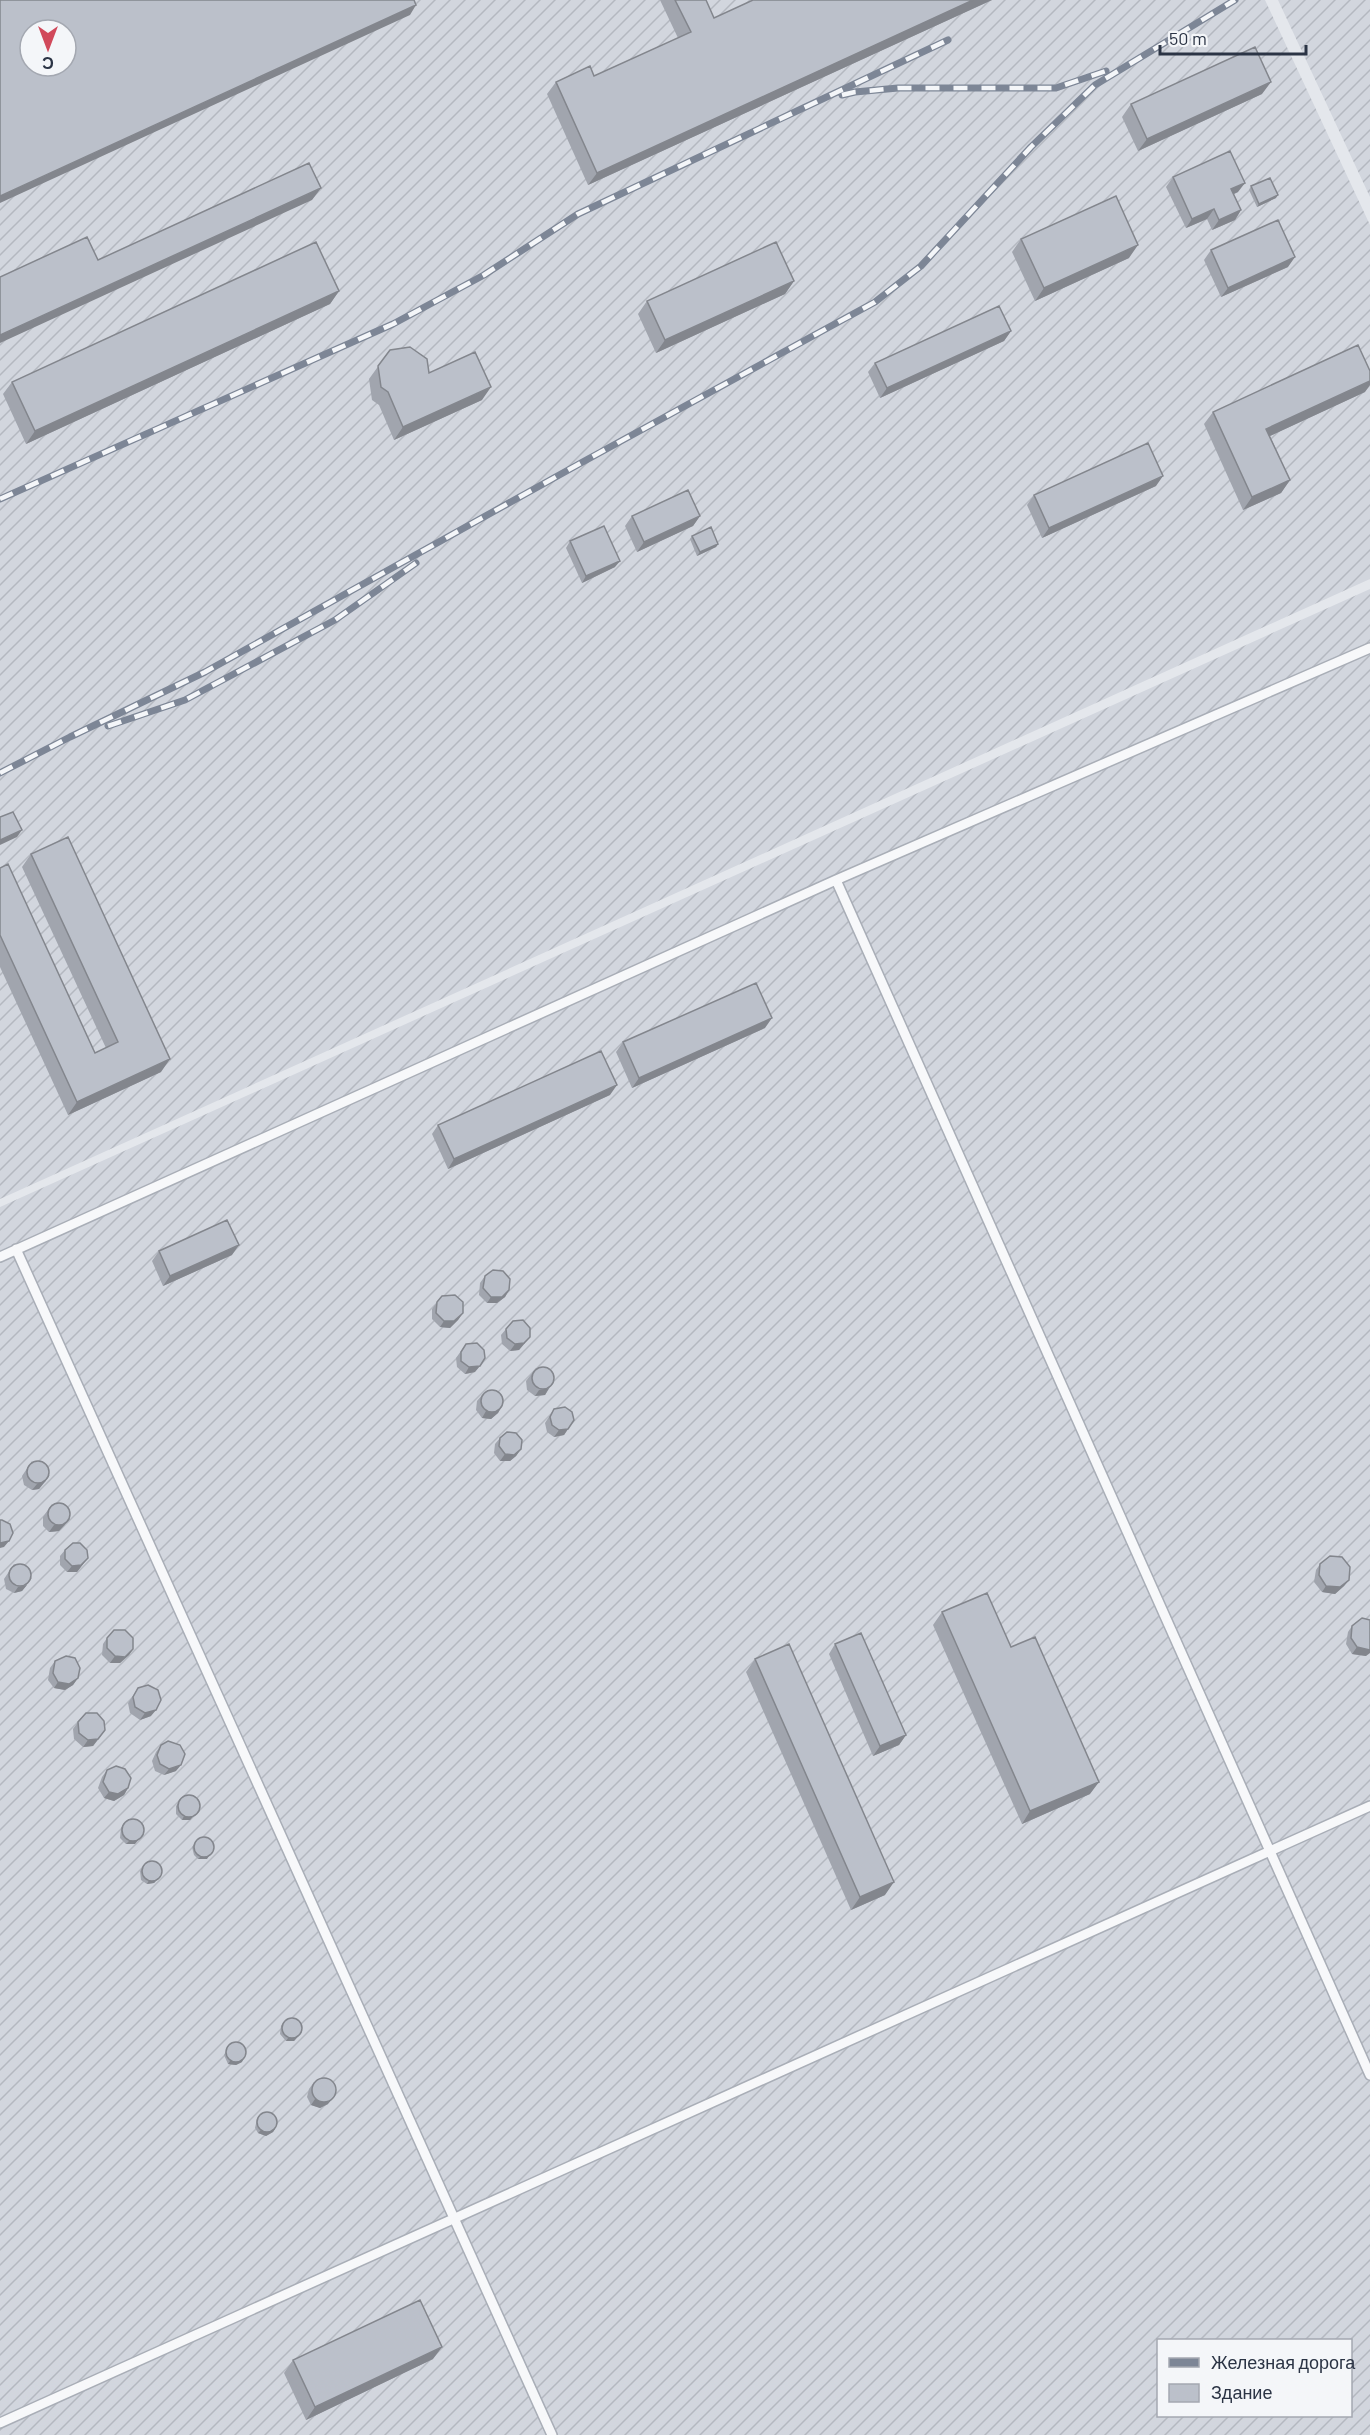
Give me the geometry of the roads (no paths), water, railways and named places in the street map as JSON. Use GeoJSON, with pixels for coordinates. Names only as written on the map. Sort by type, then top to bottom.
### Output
{"type":"FeatureCollection","features":[{"type":"Feature","properties":{"kind":"lane"},"geometry":{"type":"LineString","coordinates":[[0,1257],[837,880],[1370,648]]}},
{"type":"Feature","properties":{"kind":"lane"},"geometry":{"type":"LineString","coordinates":[[837,880],[1370,2075]]}},
{"type":"Feature","properties":{"kind":"lane"},"geometry":{"type":"LineString","coordinates":[[16,1250],[552,2435]]}},
{"type":"Feature","properties":{"kind":"lane"},"geometry":{"type":"LineString","coordinates":[[0,2423],[1370,1806]]}},
{"type":"Feature","properties":{"kind":"railway"},"geometry":{"type":"LineString","coordinates":[[0,773],[205,672],[875,302],[921,266],[1031,147],[1095,85],[1235,0]]}},
{"type":"Feature","properties":{"kind":"railway"},"geometry":{"type":"LineString","coordinates":[[0,499],[393,324],[484,275],[578,214],[948,40]]}},
{"type":"Feature","properties":{"kind":"railway"},"geometry":{"type":"LineString","coordinates":[[842,95],[898,88],[1056,88],[1106,71]]}},
{"type":"Feature","properties":{"kind":"railway"},"geometry":{"type":"LineString","coordinates":[[108,726],[185,700],[335,620],[416,563]]}}]}
